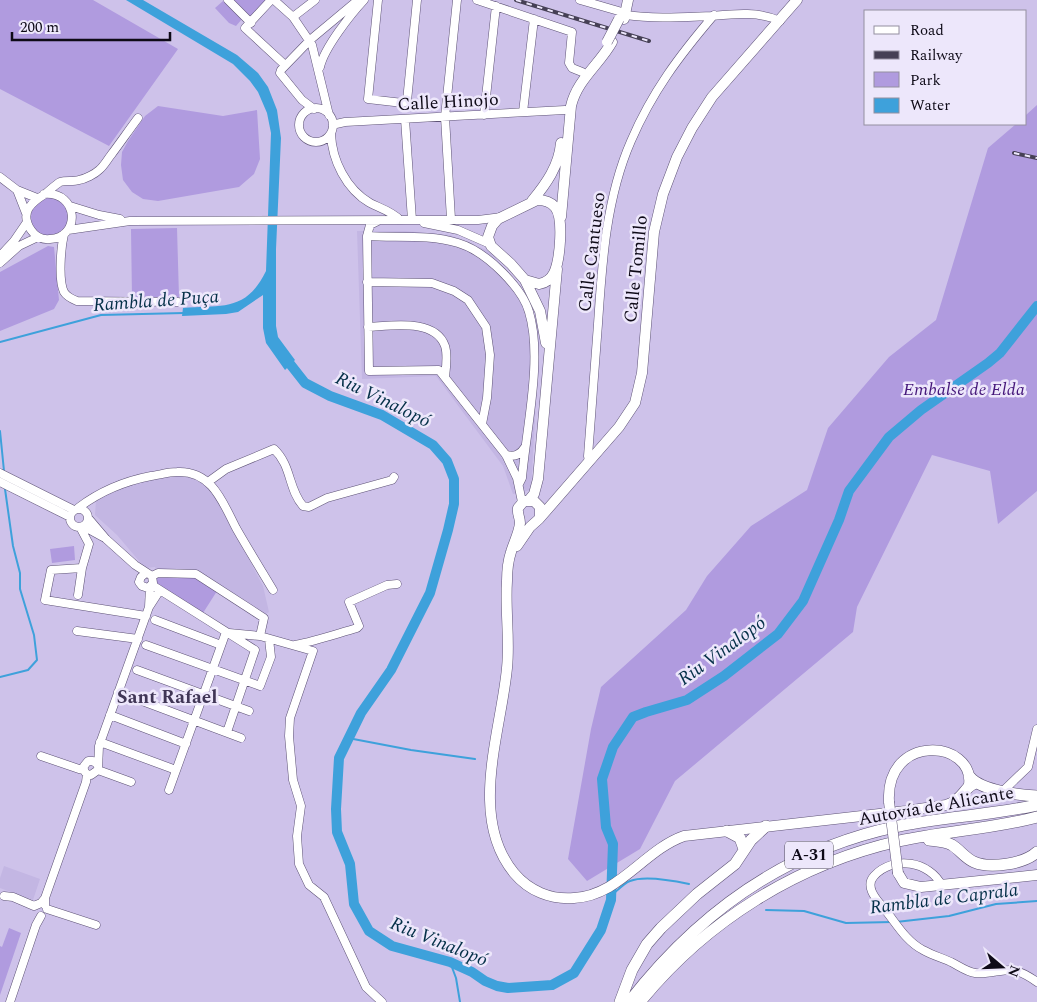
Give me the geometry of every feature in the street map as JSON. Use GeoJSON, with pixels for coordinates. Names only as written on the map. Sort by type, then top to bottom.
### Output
{"type":"FeatureCollection","features":[{"type":"Feature","properties":{"kind":"highway"},"geometry":{"type":"LineString","coordinates":[[952,802],[962,796],[972,782],[1019,795],[1037,796]]}},
{"type":"Feature","properties":{"kind":"highway","name":"Autovía de Alicante"},"geometry":{"type":"LineString","coordinates":[[629,1002],[679,945],[723,906],[772,874],[807,856],[860,836],[899,826],[1012,811],[1037,805]]}},
{"type":"Feature","properties":{"kind":"highway","name":"Autovía de Alicante"},"geometry":{"type":"LineString","coordinates":[[640,1002],[668,969],[734,913],[780,885],[814,869],[856,853],[900,841],[1013,824],[1037,817]]}},
{"type":"Feature","properties":{"kind":"highway"},"geometry":{"type":"LineString","coordinates":[[620,1002],[636,961],[647,944],[697,894],[735,864],[744,849],[758,832],[766,826]]}},
{"type":"Feature","properties":{"kind":"highway"},"geometry":{"type":"LineString","coordinates":[[727,831],[740,838],[744,849]]}},
{"type":"Feature","properties":{"kind":"highway"},"geometry":{"type":"LineString","coordinates":[[918,838],[942,842],[952,846],[972,862],[983,865],[1007,864],[1021,861],[1037,852]]}},
{"type":"Feature","properties":{"kind":"main road"},"geometry":{"type":"LineString","coordinates":[[623,0],[623,16]]}},
{"type":"Feature","properties":{"kind":"main road"},"geometry":{"type":"LineString","coordinates":[[532,201],[553,171],[565,141],[573,97],[583,80],[604,56],[623,16],[628,0]]}},
{"type":"Feature","properties":{"kind":"main road","name":"Calle Tomillo"},"geometry":{"type":"LineString","coordinates":[[509,562],[522,538],[625,421],[635,403],[644,357],[652,247],[664,194],[677,157],[712,96],[797,0]]}},
{"type":"Feature","properties":{"kind":"main road"},"geometry":{"type":"LineString","coordinates":[[610,42],[582,72],[572,87],[565,110],[565,141],[557,265],[538,479],[532,503],[518,512],[520,519],[519,528],[509,562],[506,583],[509,644],[507,668],[490,780],[491,811],[495,834],[505,859],[511,870],[533,890],[548,895],[572,898],[584,897],[602,892],[635,869],[660,848],[684,836],[891,813],[952,802],[962,792],[964,777],[957,758]]}},
{"type":"Feature","properties":{"kind":"main road"},"geometry":{"type":"LineString","coordinates":[[547,373],[546,341],[540,312],[525,280],[490,244],[488,237],[490,229],[502,216],[532,201],[542,200],[552,204],[556,209],[560,223]]}},
{"type":"Feature","properties":{"kind":"main road"},"geometry":{"type":"LineString","coordinates":[[525,280],[535,284],[543,283],[550,278],[557,265]]}},
{"type":"Feature","properties":{"kind":"main road","name":"Calle Tomillo"},"geometry":{"type":"LineString","coordinates":[[532,503],[549,502],[555,499]]}},
{"type":"Feature","properties":{"kind":"main road"},"geometry":{"type":"LineString","coordinates":[[520,519],[524,523],[537,520],[541,509],[532,503]]}},
{"type":"Feature","properties":{"kind":"main road"},"geometry":{"type":"LineString","coordinates":[[972,782],[965,765],[957,758],[944,752],[921,751],[909,756],[898,765],[892,775],[889,802],[898,874],[901,880],[908,885],[921,887],[1037,875]]}},
{"type":"Feature","properties":{"kind":"street"},"geometry":{"type":"LineString","coordinates":[[228,0],[248,26],[285,65]]}},
{"type":"Feature","properties":{"kind":"street"},"geometry":{"type":"LineString","coordinates":[[248,26],[273,0],[293,17],[310,40],[320,69],[330,115],[332,149],[337,164],[350,186],[367,201],[406,220],[449,228],[490,244]]}},
{"type":"Feature","properties":{"kind":"street"},"geometry":{"type":"LineString","coordinates":[[293,17],[314,0]]}},
{"type":"Feature","properties":{"kind":"street"},"geometry":{"type":"LineString","coordinates":[[330,115],[302,100],[280,73],[285,65],[310,40],[360,0]]}},
{"type":"Feature","properties":{"kind":"street"},"geometry":{"type":"LineString","coordinates":[[320,69],[322,59],[360,0]]}},
{"type":"Feature","properties":{"kind":"street"},"geometry":{"type":"LineString","coordinates":[[378,0],[368,98],[405,103],[417,0]]}},
{"type":"Feature","properties":{"kind":"street"},"geometry":{"type":"LineString","coordinates":[[451,219],[445,117],[457,0]]}},
{"type":"Feature","properties":{"kind":"street"},"geometry":{"type":"LineString","coordinates":[[477,0],[572,32],[569,63],[572,68],[582,72]]}},
{"type":"Feature","properties":{"kind":"street"},"geometry":{"type":"LineString","coordinates":[[580,0],[623,16],[644,18],[754,15],[780,21]]}},
{"type":"Feature","properties":{"kind":"street"},"geometry":{"type":"LineString","coordinates":[[484,115],[496,6]]}},
{"type":"Feature","properties":{"kind":"street","name":"Calle Cantueso"},"geometry":{"type":"LineString","coordinates":[[589,461],[600,289],[607,227],[616,183],[630,142],[655,93],[672,65],[714,15]]}},
{"type":"Feature","properties":{"kind":"street"},"geometry":{"type":"LineString","coordinates":[[523,112],[534,19]]}},
{"type":"Feature","properties":{"kind":"street"},"geometry":{"type":"LineString","coordinates":[[314,50],[325,54]]}},
{"type":"Feature","properties":{"kind":"street"},"geometry":{"type":"LineString","coordinates":[[303,116],[323,104],[325,97]]}},
{"type":"Feature","properties":{"kind":"street"},"geometry":{"type":"LineString","coordinates":[[302,100],[304,108],[300,126],[303,136],[311,141],[323,141],[332,130]]}},
{"type":"Feature","properties":{"kind":"street","name":"Calle Hinojo"},"geometry":{"type":"LineString","coordinates":[[332,130],[336,124],[345,122],[565,110]]}},
{"type":"Feature","properties":{"kind":"street"},"geometry":{"type":"LineString","coordinates":[[0,256],[14,241],[27,219],[28,208],[41,196],[62,182],[80,180],[99,171],[138,118]]}},
{"type":"Feature","properties":{"kind":"street"},"geometry":{"type":"LineString","coordinates":[[405,119],[406,220]]}},
{"type":"Feature","properties":{"kind":"street"},"geometry":{"type":"LineString","coordinates":[[323,141],[332,149]]}},
{"type":"Feature","properties":{"kind":"street"},"geometry":{"type":"LineString","coordinates":[[0,177],[17,190],[41,196],[57,195],[70,206],[99,215],[130,221]]}},
{"type":"Feature","properties":{"kind":"street"},"geometry":{"type":"LineString","coordinates":[[62,198],[62,186],[66,182]]}},
{"type":"Feature","properties":{"kind":"street"},"geometry":{"type":"LineString","coordinates":[[17,190],[29,228],[38,237],[52,240],[66,232],[130,221],[478,220],[502,216]]}},
{"type":"Feature","properties":{"kind":"street"},"geometry":{"type":"LineString","coordinates":[[363,220],[370,212],[367,201]]}},
{"type":"Feature","properties":{"kind":"street"},"geometry":{"type":"LineString","coordinates":[[70,206],[72,219],[66,232],[61,252],[62,286],[64,293],[68,297],[77,301],[178,302]]}},
{"type":"Feature","properties":{"kind":"street"},"geometry":{"type":"LineString","coordinates":[[354,220],[363,225],[367,236]]}},
{"type":"Feature","properties":{"kind":"street"},"geometry":{"type":"LineString","coordinates":[[380,220],[370,225],[367,236],[369,370],[439,370],[506,455],[519,485],[532,503]]}},
{"type":"Feature","properties":{"kind":"street"},"geometry":{"type":"LineString","coordinates":[[367,236],[428,238],[459,243],[490,260],[512,282],[528,310],[534,334],[533,374],[522,478],[519,485]]}},
{"type":"Feature","properties":{"kind":"street"},"geometry":{"type":"LineString","coordinates":[[0,263],[19,246],[38,237]]}},
{"type":"Feature","properties":{"kind":"street"},"geometry":{"type":"LineString","coordinates":[[52,240],[61,252]]}},
{"type":"Feature","properties":{"kind":"street"},"geometry":{"type":"LineString","coordinates":[[367,282],[432,283],[454,291],[468,300],[486,327],[490,355],[487,398],[482,424]]}},
{"type":"Feature","properties":{"kind":"street"},"geometry":{"type":"LineString","coordinates":[[368,327],[425,328],[438,335],[445,347],[445,377]]}},
{"type":"Feature","properties":{"kind":"street"},"geometry":{"type":"LineString","coordinates":[[506,455],[514,456],[522,453],[525,447]]}},
{"type":"Feature","properties":{"kind":"street"},"geometry":{"type":"LineString","coordinates":[[208,482],[226,469],[274,449],[290,475],[294,492],[303,506],[309,507],[327,498],[392,480],[394,477]]}},
{"type":"Feature","properties":{"kind":"street"},"geometry":{"type":"LineString","coordinates":[[74,512],[120,484],[138,478],[178,472],[193,475],[208,482],[226,505],[245,544],[274,590]]}},
{"type":"Feature","properties":{"kind":"street"},"geometry":{"type":"LineString","coordinates":[[0,473],[74,512]]}},
{"type":"Feature","properties":{"kind":"street"},"geometry":{"type":"LineString","coordinates":[[0,482],[74,512],[85,510],[106,539],[154,581],[149,587],[149,604],[146,616],[99,744],[91,772],[10,1002]]}},
{"type":"Feature","properties":{"kind":"street"},"geometry":{"type":"LineString","coordinates":[[82,526],[87,522],[90,502]]}},
{"type":"Feature","properties":{"kind":"street"},"geometry":{"type":"LineString","coordinates":[[74,512],[73,524],[82,526],[106,539]]}},
{"type":"Feature","properties":{"kind":"street"},"geometry":{"type":"LineString","coordinates":[[78,595],[82,568],[89,544],[82,526]]}},
{"type":"Feature","properties":{"kind":"street"},"geometry":{"type":"LineString","coordinates":[[82,568],[51,570],[45,600],[146,616]]}},
{"type":"Feature","properties":{"kind":"street"},"geometry":{"type":"LineString","coordinates":[[227,732],[255,650],[160,590],[140,584],[146,575],[158,573],[196,574],[264,618],[260,636]]}},
{"type":"Feature","properties":{"kind":"street"},"geometry":{"type":"LineString","coordinates":[[295,645],[319,640],[357,628],[359,626],[349,602],[387,585],[397,584]]}},
{"type":"Feature","properties":{"kind":"street"},"geometry":{"type":"LineString","coordinates":[[149,604],[160,590]]}},
{"type":"Feature","properties":{"kind":"street"},"geometry":{"type":"LineString","coordinates":[[156,620],[221,645]]}},
{"type":"Feature","properties":{"kind":"street"},"geometry":{"type":"LineString","coordinates":[[77,631],[138,639]]}},
{"type":"Feature","properties":{"kind":"street"},"geometry":{"type":"LineString","coordinates":[[227,633],[260,636],[313,651],[290,718],[291,764],[293,780],[301,806],[297,852],[302,874],[309,885],[324,897],[359,976],[366,987],[382,1002]]}},
{"type":"Feature","properties":{"kind":"street"},"geometry":{"type":"LineString","coordinates":[[169,790],[227,633]]}},
{"type":"Feature","properties":{"kind":"street"},"geometry":{"type":"LineString","coordinates":[[146,645],[260,686],[270,657],[268,639]]}},
{"type":"Feature","properties":{"kind":"street"},"geometry":{"type":"LineString","coordinates":[[137,670],[249,711]]}},
{"type":"Feature","properties":{"kind":"street"},"geometry":{"type":"LineString","coordinates":[[118,692],[241,738]]}},
{"type":"Feature","properties":{"kind":"street"},"geometry":{"type":"LineString","coordinates":[[110,715],[186,744]]}},
{"type":"Feature","properties":{"kind":"street"},"geometry":{"type":"LineString","coordinates":[[1003,791],[1028,767],[1037,729]]}},
{"type":"Feature","properties":{"kind":"street"},"geometry":{"type":"LineString","coordinates":[[91,772],[93,761],[88,761],[99,744]]}},
{"type":"Feature","properties":{"kind":"street"},"geometry":{"type":"LineString","coordinates":[[99,744],[176,770]]}},
{"type":"Feature","properties":{"kind":"street"},"geometry":{"type":"LineString","coordinates":[[41,756],[79,770],[131,782]]}},
{"type":"Feature","properties":{"kind":"street"},"geometry":{"type":"LineString","coordinates":[[942,886],[936,878],[924,869],[901,862],[893,863],[874,876],[871,888],[875,898],[904,934],[922,950],[971,972],[985,973],[1012,970],[1024,974],[1037,982]]}},
{"type":"Feature","properties":{"kind":"street"},"geometry":{"type":"LineString","coordinates":[[2,895],[96,925]]}},
{"type":"Feature","properties":{"kind":"shaded area"},"geometry":{"type":"Polygon","coordinates":[[[357,231],[405,231],[450,235],[489,251],[521,287],[540,330],[531,490],[513,494],[503,466],[436,376],[362,379],[357,231]]]}},
{"type":"Feature","properties":{"kind":"shaded area"},"geometry":{"type":"Polygon","coordinates":[[[173,475],[193,478],[205,485],[217,499],[263,586],[269,612],[266,614],[197,570],[156,570],[155,567],[145,568],[117,535],[95,515],[96,500],[121,486],[142,480],[173,475]]]}},
{"type":"Feature","properties":{"kind":"shaded area"},"geometry":{"type":"Polygon","coordinates":[[[4,866],[40,879],[33,900],[0,888],[0,878],[4,866]]]}},
{"type":"Feature","properties":{"kind":"green space"},"geometry":{"type":"Polygon","coordinates":[[[0,0],[93,0],[178,49],[109,146],[0,89],[0,0]]]}},
{"type":"Feature","properties":{"kind":"green space"},"geometry":{"type":"Polygon","coordinates":[[[231,0],[266,0],[249,18],[231,0]]]}},
{"type":"Feature","properties":{"kind":"green space"},"geometry":{"type":"Polygon","coordinates":[[[223,1],[242,19],[236,26],[229,23],[215,8],[223,1]]]}},
{"type":"Feature","properties":{"kind":"green space","name":"Embalse de Elda"},"geometry":{"type":"Polygon","coordinates":[[[1037,105],[1037,491],[998,524],[990,471],[932,455],[857,607],[853,632],[675,781],[640,849],[587,881],[568,859],[591,729],[601,687],[686,610],[707,576],[751,526],[807,490],[828,428],[889,357],[936,320],[988,148],[1015,125],[1027,125],[1027,114],[1037,105]]]}},
{"type":"Feature","properties":{"kind":"green space"},"geometry":{"type":"Polygon","coordinates":[[[158,106],[223,116],[257,110],[260,159],[254,174],[239,187],[158,201],[143,199],[132,192],[123,180],[122,152],[145,116],[158,106]]]}},
{"type":"Feature","properties":{"kind":"green space"},"geometry":{"type":"Polygon","coordinates":[[[50,198],[63,204],[69,217],[63,230],[50,236],[37,230],[31,217],[37,204],[50,198]]]}},
{"type":"Feature","properties":{"kind":"green space"},"geometry":{"type":"Polygon","coordinates":[[[177,228],[179,297],[132,298],[131,229],[177,228]]]}},
{"type":"Feature","properties":{"kind":"green space"},"geometry":{"type":"Polygon","coordinates":[[[48,246],[54,247],[59,300],[54,309],[0,331],[0,272],[48,246]]]}},
{"type":"Feature","properties":{"kind":"green space"},"geometry":{"type":"Polygon","coordinates":[[[74,546],[75,560],[52,563],[50,549],[74,546]]]}},
{"type":"Feature","properties":{"kind":"green space"},"geometry":{"type":"Polygon","coordinates":[[[159,575],[194,577],[217,591],[203,613],[156,585],[156,577],[159,575]]]}},
{"type":"Feature","properties":{"kind":"green space"},"geometry":{"type":"Polygon","coordinates":[[[9,928],[21,933],[0,995],[0,946],[2,947],[9,928]]]}},
{"type":"Feature","properties":{"kind":"water"},"geometry":{"type":"Polygon","coordinates":[[[126,0],[143,0],[237,55],[258,73],[268,87],[277,110],[281,138],[276,249],[276,326],[278,337],[295,360],[285,370],[266,343],[263,328],[263,295],[238,312],[182,316],[183,308],[221,306],[241,300],[250,294],[266,271],[271,133],[267,113],[258,92],[233,64],[126,0]]]}},
{"type":"Feature","properties":{"kind":"waterway","name":"Riu Vinalopó"},"geometry":{"type":"LineString","coordinates":[[283,355],[305,383],[330,396],[382,415],[433,445],[447,461],[454,479],[454,504],[430,593],[391,670],[361,713],[339,758],[336,809],[337,832],[350,864],[354,904],[369,931],[392,946],[450,962],[472,972],[485,981],[508,988],[552,985],[574,973],[601,930],[611,900],[613,844],[606,827],[602,779],[613,747],[633,717],[687,700],[724,676],[778,634],[803,601],[839,520],[849,491],[889,437],[921,410],[1000,353],[1037,306]]}},
{"type":"Feature","properties":{"kind":"waterway","name":"Rambla de Puça"},"geometry":{"type":"LineString","coordinates":[[0,342],[101,315],[184,313]]}},
{"type":"Feature","properties":{"kind":"waterway","name":"Rambla de Puça"},"geometry":{"type":"LineString","coordinates":[[0,431],[4,471]]}},
{"type":"Feature","properties":{"kind":"waterway","name":"Rambla de Puça"},"geometry":{"type":"LineString","coordinates":[[0,677],[28,670],[37,660],[34,635],[20,589],[20,573],[13,546],[5,489]]}},
{"type":"Feature","properties":{"kind":"waterway"},"geometry":{"type":"LineString","coordinates":[[348,738],[411,750],[475,759]]}},
{"type":"Feature","properties":{"kind":"waterway","name":"Rambla de Caprala"},"geometry":{"type":"LineString","coordinates":[[612,895],[625,883],[636,879],[660,879],[689,884]]}},
{"type":"Feature","properties":{"kind":"waterway","name":"Rambla de Caprala"},"geometry":{"type":"LineString","coordinates":[[896,922],[949,916],[996,904],[1037,901]]}},
{"type":"Feature","properties":{"kind":"waterway","name":"Rambla de Caprala"},"geometry":{"type":"LineString","coordinates":[[766,910],[804,911],[846,923],[892,922]]}},
{"type":"Feature","properties":{"kind":"waterway"},"geometry":{"type":"LineString","coordinates":[[450,962],[456,978],[460,1002]]}},
{"type":"Feature","properties":{"kind":"railway"},"geometry":{"type":"LineString","coordinates":[[516,0],[649,41]]}},
{"type":"Feature","properties":{"kind":"railway"},"geometry":{"type":"LineString","coordinates":[[1014,153],[1037,158]]}},
{"type":"Feature","properties":{"kind":"district","name":"Sant Rafael"},"geometry":{"type":"Point","coordinates":[167,697]}}]}
